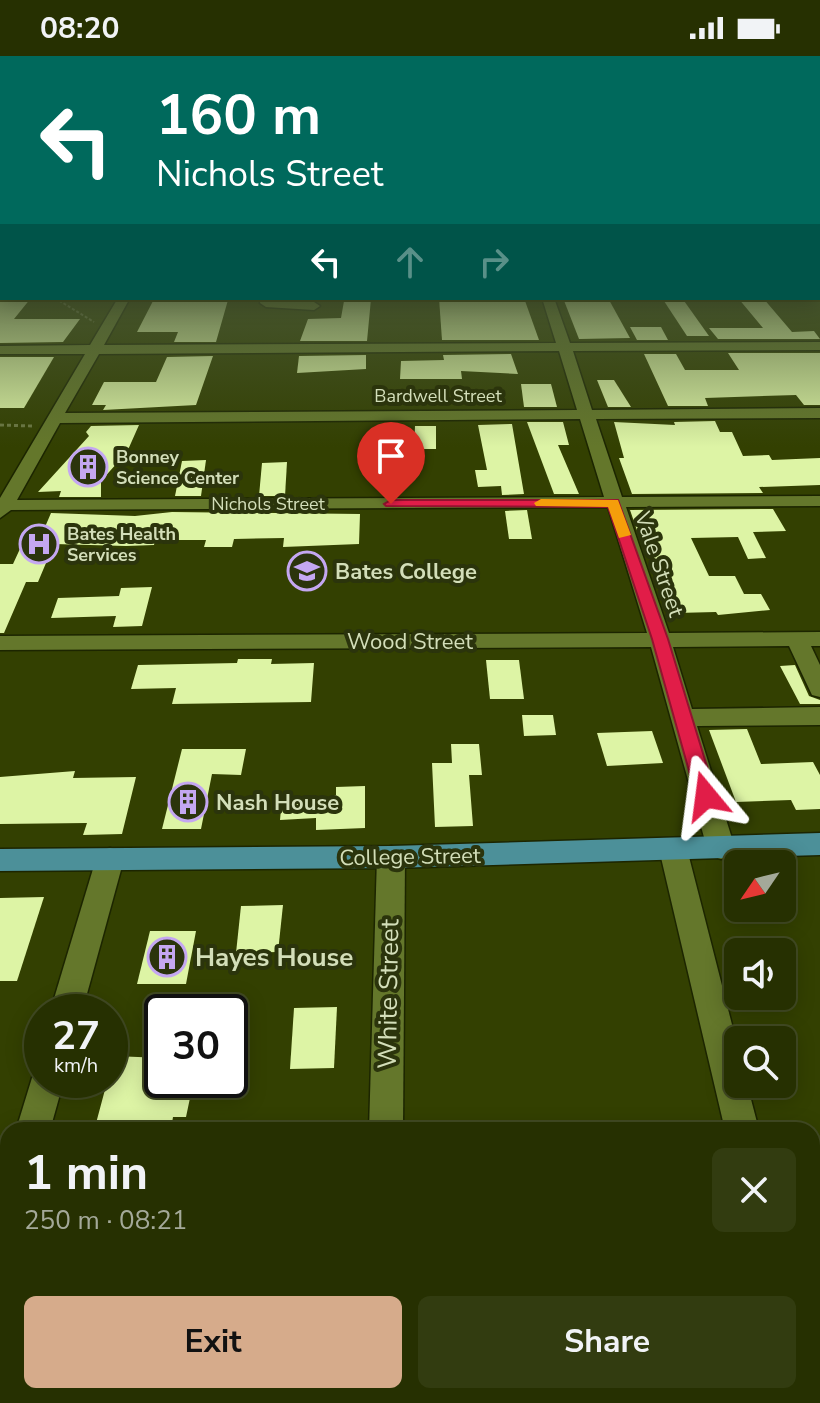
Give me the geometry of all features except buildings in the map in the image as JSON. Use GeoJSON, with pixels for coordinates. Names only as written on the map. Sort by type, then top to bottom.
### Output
{"type":"FeatureCollection","features":[{"type":"Feature","properties":{"kind":"main road","name":"College Street"},"geometry":{"type":"LineString","coordinates":[[0,860],[391,857],[820,844]]}},
{"type":"Feature","properties":{"kind":"street"},"geometry":{"type":"LineString","coordinates":[[2,509],[111,321]]}},
{"type":"Feature","properties":{"kind":"street","name":"Vale Street"},"geometry":{"type":"LineString","coordinates":[[556,321],[660,639],[721,848]]}},
{"type":"Feature","properties":{"kind":"street"},"geometry":{"type":"LineString","coordinates":[[0,350],[820,346]]}},
{"type":"Feature","properties":{"kind":"street","name":"Bardwell Street"},"geometry":{"type":"LineString","coordinates":[[55,418],[820,413]]}},
{"type":"Feature","properties":{"kind":"street","name":"Nichols Street"},"geometry":{"type":"LineString","coordinates":[[2,509],[820,501]]}},
{"type":"Feature","properties":{"kind":"street"},"geometry":{"type":"LineString","coordinates":[[809,639],[820,689]]}},
{"type":"Feature","properties":{"kind":"street","name":"Wood Street"},"geometry":{"type":"LineString","coordinates":[[0,643],[809,639]]}},
{"type":"Feature","properties":{"kind":"street"},"geometry":{"type":"LineString","coordinates":[[683,718],[820,716]]}},
{"type":"Feature","properties":{"kind":"street"},"geometry":{"type":"LineString","coordinates":[[673,849],[740,1122]]}},
{"type":"Feature","properties":{"kind":"street","name":"White Street"},"geometry":{"type":"LineString","coordinates":[[386,1122],[391,857]]}},
{"type":"Feature","properties":{"kind":"street"},"geometry":{"type":"LineString","coordinates":[[71,994],[110,859]]}},
{"type":"Feature","properties":{"kind":"street"},"geometry":{"type":"LineString","coordinates":[[35,1122],[42,1098]]}},
{"type":"Feature","properties":{"kind":"path"},"geometry":{"type":"LineString","coordinates":[[91,321],[96,324]]}},
{"type":"Feature","properties":{"kind":"path"},"geometry":{"type":"LineString","coordinates":[[0,425],[32,426]]}},
{"type":"Feature","properties":{"kind":"slow traffic"},"geometry":{"type":"LineString","coordinates":[[541,503],[613,502],[624,535]]}},
{"type":"Feature","properties":{"kind":"place","name":"Bonney Science Center"},"geometry":{"type":"Point","coordinates":[88,467]}},
{"type":"Feature","properties":{"kind":"place","name":"Bates Health Services"},"geometry":{"type":"Point","coordinates":[39,544]}},
{"type":"Feature","properties":{"kind":"place","name":"Bates College"},"geometry":{"type":"Point","coordinates":[307,571]}},
{"type":"Feature","properties":{"kind":"place","name":"Nash House"},"geometry":{"type":"Point","coordinates":[188,802]}},
{"type":"Feature","properties":{"kind":"place","name":"Hayes House"},"geometry":{"type":"Point","coordinates":[167,957]}},
{"type":"Feature","properties":{"kind":"route"},"geometry":{"type":"LineString","coordinates":[[391,504],[613,502],[660,639],[706,796]]}}]}
